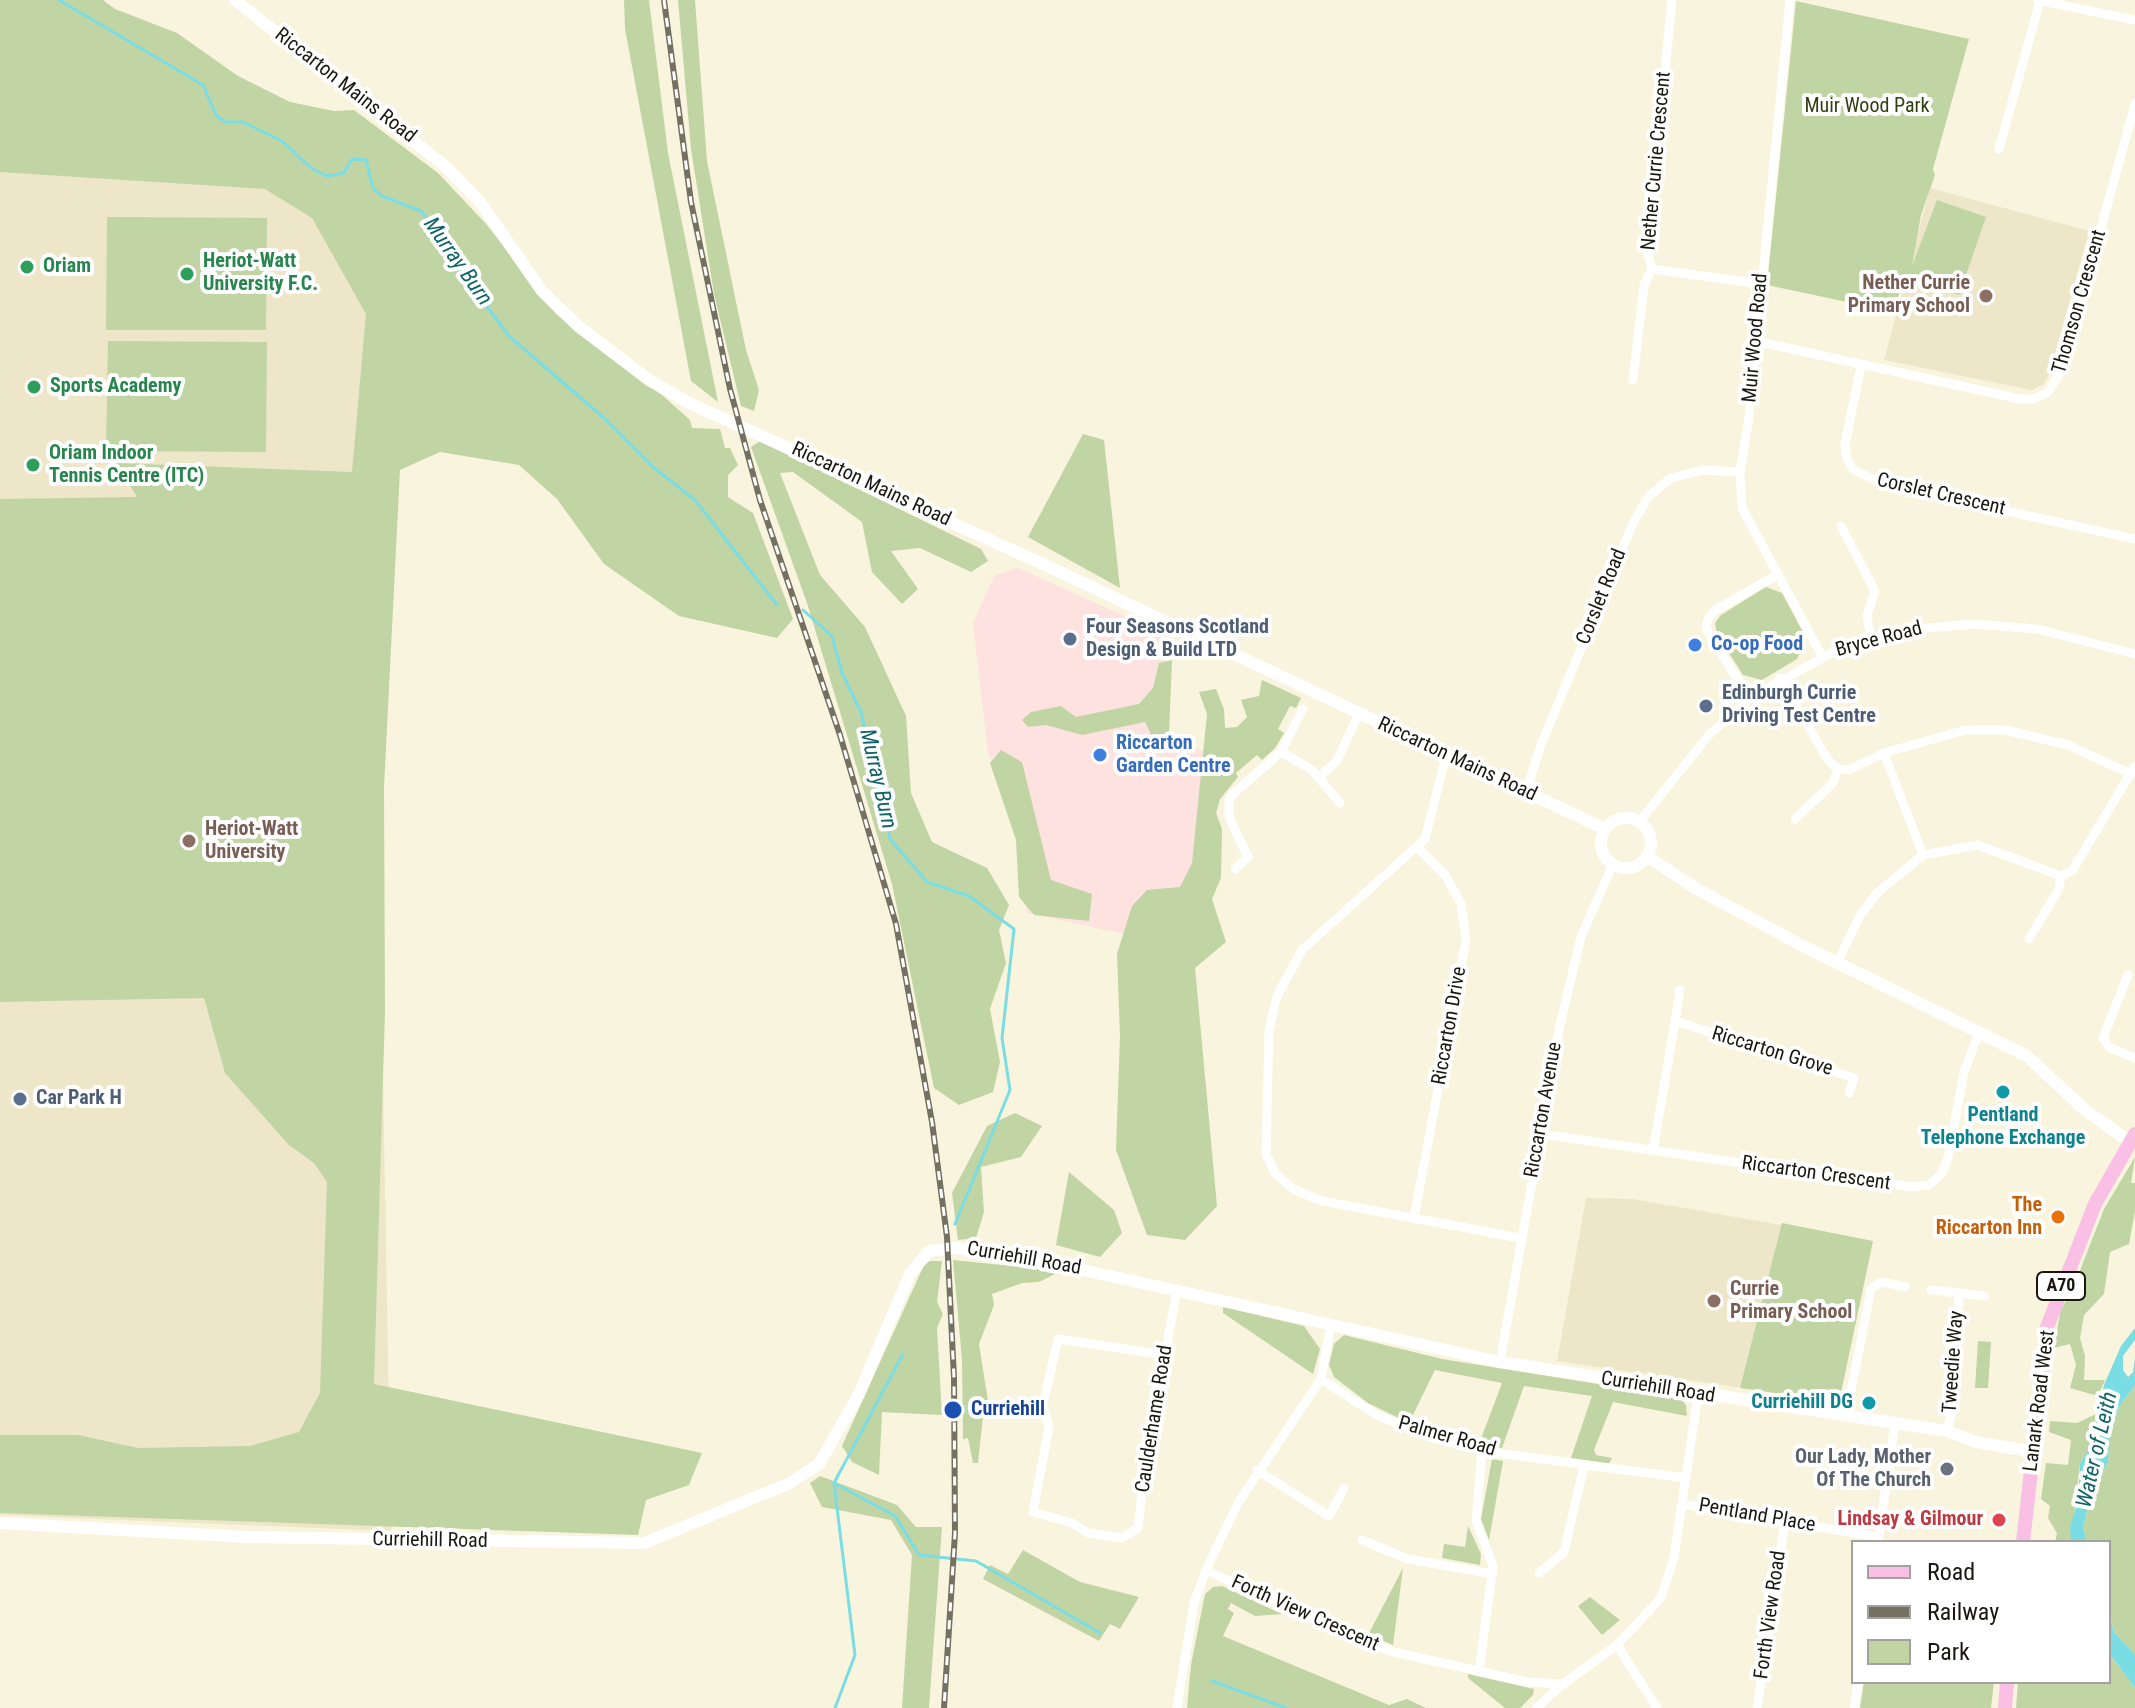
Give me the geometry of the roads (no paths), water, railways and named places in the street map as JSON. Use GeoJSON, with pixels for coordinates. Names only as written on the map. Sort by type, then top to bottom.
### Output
{"type":"FeatureCollection","features":[{"type":"Feature","properties":{"kind":"main road","name":"Lanark Road West"},"geometry":{"type":"LineString","coordinates":[[2023,1540],[2035,1452],[2043,1352],[2054,1305],[2095,1204],[2133,1138]]}},
{"type":"Feature","properties":{"kind":"main road"},"geometry":{"type":"LineString","coordinates":[[2005,1708],[2007,1684]]}},
{"type":"Feature","properties":{"kind":"street","name":"Riccarton Mains Road"},"geometry":{"type":"LineString","coordinates":[[235,0],[461,181],[497,224],[542,291],[578,326],[649,380],[711,413],[1605,829]]}},
{"type":"Feature","properties":{"kind":"street","name":"Nether Currie Crescent"},"geometry":{"type":"LineString","coordinates":[[1633,380],[1640,368],[1644,285],[1652,269],[1647,250],[1672,0]]}},
{"type":"Feature","properties":{"kind":"street","name":"Muir Wood Road"},"geometry":{"type":"LineString","coordinates":[[1790,0],[1740,472],[1742,508],[1822,656]]}},
{"type":"Feature","properties":{"kind":"street"},"geometry":{"type":"LineString","coordinates":[[1999,149],[2039,0],[2135,20]]}},
{"type":"Feature","properties":{"kind":"street","name":"Thomson Crescent"},"geometry":{"type":"LineString","coordinates":[[1755,341],[2020,399],[2034,399],[2048,392],[2062,370],[2135,104]]}},
{"type":"Feature","properties":{"kind":"street"},"geometry":{"type":"LineString","coordinates":[[1652,269],[1760,284]]}},
{"type":"Feature","properties":{"kind":"street","name":"Corslet Crescent"},"geometry":{"type":"LineString","coordinates":[[1861,366],[1845,444],[1847,460],[1854,470],[1883,484],[2135,539]]}},
{"type":"Feature","properties":{"kind":"street","name":"Corslet Road"},"geometry":{"type":"LineString","coordinates":[[1526,792],[1541,745],[1633,523],[1649,496],[1671,478],[1703,470],[1740,472]]}},
{"type":"Feature","properties":{"kind":"street"},"geometry":{"type":"LineString","coordinates":[[1841,526],[1875,591],[1867,616],[1871,638]]}},
{"type":"Feature","properties":{"kind":"street"},"geometry":{"type":"LineString","coordinates":[[1750,698],[1706,627],[1714,611],[1777,575]]}},
{"type":"Feature","properties":{"kind":"street","name":"Bryce Road"},"geometry":{"type":"LineString","coordinates":[[1639,822],[1709,735],[1750,698],[1822,656],[1871,638],[1942,625],[1986,624],[2063,634],[2135,654]]}},
{"type":"Feature","properties":{"kind":"street"},"geometry":{"type":"LineString","coordinates":[[1780,678],[1828,760],[1838,769],[1849,770],[1884,753],[1965,730],[2005,730],[2068,745],[2133,770],[2072,871],[2061,876],[1978,845],[1923,855],[1877,893],[1861,914],[1837,963]]}},
{"type":"Feature","properties":{"kind":"street"},"geometry":{"type":"LineString","coordinates":[[1235,869],[1248,857],[1229,817],[1229,800],[1281,752],[1303,709]]}},
{"type":"Feature","properties":{"kind":"street"},"geometry":{"type":"LineString","coordinates":[[1319,777],[1337,761],[1359,713]]}},
{"type":"Feature","properties":{"kind":"street"},"geometry":{"type":"LineString","coordinates":[[1281,752],[1307,765],[1340,803]]}},
{"type":"Feature","properties":{"kind":"street"},"geometry":{"type":"LineString","coordinates":[[1884,753],[1923,855]]}},
{"type":"Feature","properties":{"kind":"street"},"geometry":{"type":"LineString","coordinates":[[1446,756],[1429,829],[1418,848],[1317,934],[1289,969],[1277,996],[1269,1030],[1266,1154],[1275,1173],[1293,1189],[1322,1201],[1520,1238]]}},
{"type":"Feature","properties":{"kind":"street"},"geometry":{"type":"LineString","coordinates":[[1795,819],[1833,783],[1838,769]]}},
{"type":"Feature","properties":{"kind":"street"},"geometry":{"type":"LineString","coordinates":[[1624,818],[1639,822],[1651,841],[1648,857],[1635,867],[1612,866],[1601,844],[1605,829],[1624,818]]}},
{"type":"Feature","properties":{"kind":"street","name":"Riccarton Drive"},"geometry":{"type":"LineString","coordinates":[[1414,1218],[1466,939],[1461,904],[1446,876],[1418,848]]}},
{"type":"Feature","properties":{"kind":"street"},"geometry":{"type":"LineString","coordinates":[[1648,857],[1697,889],[2039,1064],[2085,1110],[2133,1138]]}},
{"type":"Feature","properties":{"kind":"street","name":"Riccarton Avenue"},"geometry":{"type":"LineString","coordinates":[[1500,1362],[1560,1025],[1581,937],[1612,866]]}},
{"type":"Feature","properties":{"kind":"street"},"geometry":{"type":"LineString","coordinates":[[2029,939],[2059,889],[2061,876]]}},
{"type":"Feature","properties":{"kind":"street"},"geometry":{"type":"LineString","coordinates":[[2128,975],[2103,1038],[2109,1047],[2135,1058]]}},
{"type":"Feature","properties":{"kind":"street"},"geometry":{"type":"LineString","coordinates":[[1653,1151],[1680,990]]}},
{"type":"Feature","properties":{"kind":"street","name":"Riccarton Grove"},"geometry":{"type":"LineString","coordinates":[[1675,1021],[1854,1078],[1849,1093]]}},
{"type":"Feature","properties":{"kind":"street","name":"Riccarton Crescent"},"geometry":{"type":"LineString","coordinates":[[1541,1134],[1913,1187],[1929,1185],[1942,1173],[1948,1158],[1964,1072],[1979,1032]]}},
{"type":"Feature","properties":{"kind":"street","name":"Curriehill Road"},"geometry":{"type":"LineString","coordinates":[[0,1523],[246,1537],[644,1543],[788,1484],[819,1464],[859,1394],[910,1274],[929,1251],[970,1247],[1500,1362],[1698,1395],[1947,1431],[1976,1442],[2035,1452]]}},
{"type":"Feature","properties":{"kind":"street"},"geometry":{"type":"LineString","coordinates":[[1846,1416],[1871,1289],[1881,1282],[1905,1287]]}},
{"type":"Feature","properties":{"kind":"street","name":"Caulderhame Road"},"geometry":{"type":"LineString","coordinates":[[1165,1355],[1064,1337],[1053,1345],[1043,1405],[1049,1427],[1033,1512],[1072,1523],[1088,1533],[1122,1538],[1138,1528],[1150,1422],[1165,1355],[1177,1290]]}},
{"type":"Feature","properties":{"kind":"street","name":"Tweedie Way"},"geometry":{"type":"LineString","coordinates":[[1931,1290],[1984,1296]]}},
{"type":"Feature","properties":{"kind":"street","name":"Tweedie Way"},"geometry":{"type":"LineString","coordinates":[[1947,1431],[1951,1415],[1959,1294]]}},
{"type":"Feature","properties":{"kind":"street","name":"Forth View Crescent"},"geometry":{"type":"LineString","coordinates":[[1331,1324],[1321,1379],[1257,1470],[1228,1519],[1206,1570],[1361,1641],[1445,1665],[1527,1682],[1563,1684]]}},
{"type":"Feature","properties":{"kind":"street","name":"Palmer Road"},"geometry":{"type":"LineString","coordinates":[[1321,1379],[1375,1414],[1424,1435],[1482,1451],[1685,1478]]}},
{"type":"Feature","properties":{"kind":"street"},"geometry":{"type":"LineString","coordinates":[[1536,1708],[1617,1645],[1661,1598],[1670,1580],[1698,1395]]}},
{"type":"Feature","properties":{"kind":"street"},"geometry":{"type":"LineString","coordinates":[[1878,1540],[1895,1423]]}},
{"type":"Feature","properties":{"kind":"street"},"geometry":{"type":"LineString","coordinates":[[1479,1671],[1493,1574],[1493,1566],[1476,1521],[1482,1451]]}},
{"type":"Feature","properties":{"kind":"street"},"geometry":{"type":"LineString","coordinates":[[1539,1573],[1564,1552],[1584,1466]]}},
{"type":"Feature","properties":{"kind":"street"},"geometry":{"type":"LineString","coordinates":[[1257,1470],[1329,1516],[1344,1488]]}},
{"type":"Feature","properties":{"kind":"street","name":"Pentland Place"},"geometry":{"type":"LineString","coordinates":[[1682,1504],[1878,1540]]}},
{"type":"Feature","properties":{"kind":"street","name":"Forth View Road"},"geometry":{"type":"LineString","coordinates":[[1757,1708],[1785,1521]]}},
{"type":"Feature","properties":{"kind":"street"},"geometry":{"type":"LineString","coordinates":[[1362,1540],[1408,1559],[1493,1574]]}},
{"type":"Feature","properties":{"kind":"street"},"geometry":{"type":"LineString","coordinates":[[1177,1708],[1194,1603],[1206,1570]]}},
{"type":"Feature","properties":{"kind":"street"},"geometry":{"type":"LineString","coordinates":[[1617,1645],[1657,1708]]}},
{"type":"Feature","properties":{"kind":"street"},"geometry":{"type":"LineString","coordinates":[[1854,1708],[1858,1684]]}},
{"type":"Feature","properties":{"kind":"water","name":"Water of Leith"},"geometry":{"type":"Polygon","coordinates":[[[2135,1328],[2135,1340],[2123,1356],[2123,1370],[2128,1377],[2133,1372],[2135,1358],[2135,1385],[2119,1407],[2109,1438],[2108,1462],[2093,1488],[2083,1527],[2086,1540],[2071,1540],[2070,1527],[2078,1500],[2080,1464],[2090,1446],[2104,1385],[2121,1346],[2135,1328]]]}},
{"type":"Feature","properties":{"kind":"water"},"geometry":{"type":"Polygon","coordinates":[[[2111,1621],[2114,1632],[2135,1654],[2135,1688],[2111,1656],[2111,1621]]]}},
{"type":"Feature","properties":{"kind":"waterway","name":"Murray Burn"},"geometry":{"type":"LineString","coordinates":[[59,0],[203,85],[216,115],[225,122],[243,122],[282,141],[311,168],[327,176],[344,173],[352,159],[366,160],[373,188],[382,196],[421,211],[439,233],[453,261],[509,336],[604,418],[653,467],[695,500],[777,605]]}},
{"type":"Feature","properties":{"kind":"waterway","name":"Murray Burn"},"geometry":{"type":"LineString","coordinates":[[803,610],[832,636],[842,673],[861,712],[890,839],[927,882],[969,896],[1014,929],[1002,1038],[1010,1090],[955,1224]]}},
{"type":"Feature","properties":{"kind":"waterway"},"geometry":{"type":"LineString","coordinates":[[835,1708],[855,1655],[834,1483],[903,1354]]}},
{"type":"Feature","properties":{"kind":"waterway"},"geometry":{"type":"LineString","coordinates":[[834,1483],[895,1516],[919,1555],[976,1561],[1100,1633]]}},
{"type":"Feature","properties":{"kind":"waterway"},"geometry":{"type":"LineString","coordinates":[[1212,1681],[1286,1708]]}},
{"type":"Feature","properties":{"kind":"railway"},"geometry":{"type":"LineString","coordinates":[[664,0],[691,202],[730,389],[760,500],[840,735],[896,924],[932,1122],[947,1237],[954,1378],[955,1533],[944,1708]]}},
{"type":"Feature","properties":{"kind":"place","name":"Oriam"},"geometry":{"type":"Point","coordinates":[27,267]}},
{"type":"Feature","properties":{"kind":"place","name":"Heriot-Watt University F.C."},"geometry":{"type":"Point","coordinates":[187,274]}},
{"type":"Feature","properties":{"kind":"place","name":"Nether Currie Primary School"},"geometry":{"type":"Point","coordinates":[1986,296]}},
{"type":"Feature","properties":{"kind":"place","name":"Sports Academy"},"geometry":{"type":"Point","coordinates":[34,387]}},
{"type":"Feature","properties":{"kind":"place","name":"Oriam Indoor Tennis Centre (ITC)"},"geometry":{"type":"Point","coordinates":[33,465]}},
{"type":"Feature","properties":{"kind":"place","name":"Four Seasons Scotland Design & Build LTD"},"geometry":{"type":"Point","coordinates":[1070,639]}},
{"type":"Feature","properties":{"kind":"place","name":"Co-op Food"},"geometry":{"type":"Point","coordinates":[1695,645]}},
{"type":"Feature","properties":{"kind":"place","name":"Edinburgh Currie Driving Test Centre"},"geometry":{"type":"Point","coordinates":[1706,706]}},
{"type":"Feature","properties":{"kind":"place","name":"Riccarton Garden Centre"},"geometry":{"type":"Point","coordinates":[1100,755]}},
{"type":"Feature","properties":{"kind":"place","name":"Heriot-Watt University"},"geometry":{"type":"Point","coordinates":[189,841]}},
{"type":"Feature","properties":{"kind":"place","name":"Pentland Telephone Exchange"},"geometry":{"type":"Point","coordinates":[2003,1092]}},
{"type":"Feature","properties":{"kind":"place","name":"Car Park H"},"geometry":{"type":"Point","coordinates":[20,1099]}},
{"type":"Feature","properties":{"kind":"place","name":"The Riccarton Inn"},"geometry":{"type":"Point","coordinates":[2058,1217]}},
{"type":"Feature","properties":{"kind":"place","name":"Currie Primary School"},"geometry":{"type":"Point","coordinates":[1714,1301]}},
{"type":"Feature","properties":{"kind":"place","name":"Curriehill DG"},"geometry":{"type":"Point","coordinates":[1869,1403]}},
{"type":"Feature","properties":{"kind":"place","name":"Curriehill"},"geometry":{"type":"Point","coordinates":[953,1410]}},
{"type":"Feature","properties":{"kind":"place","name":"Our Lady, Mother Of The Church"},"geometry":{"type":"Point","coordinates":[1947,1469]}},
{"type":"Feature","properties":{"kind":"place","name":"Lindsay & Gilmour"},"geometry":{"type":"Point","coordinates":[1999,1520]}},
{"type":"Feature","properties":{"kind":"park label","name":"Muir Wood Park"},"geometry":{"type":"Point","coordinates":[1867,107]}}]}
